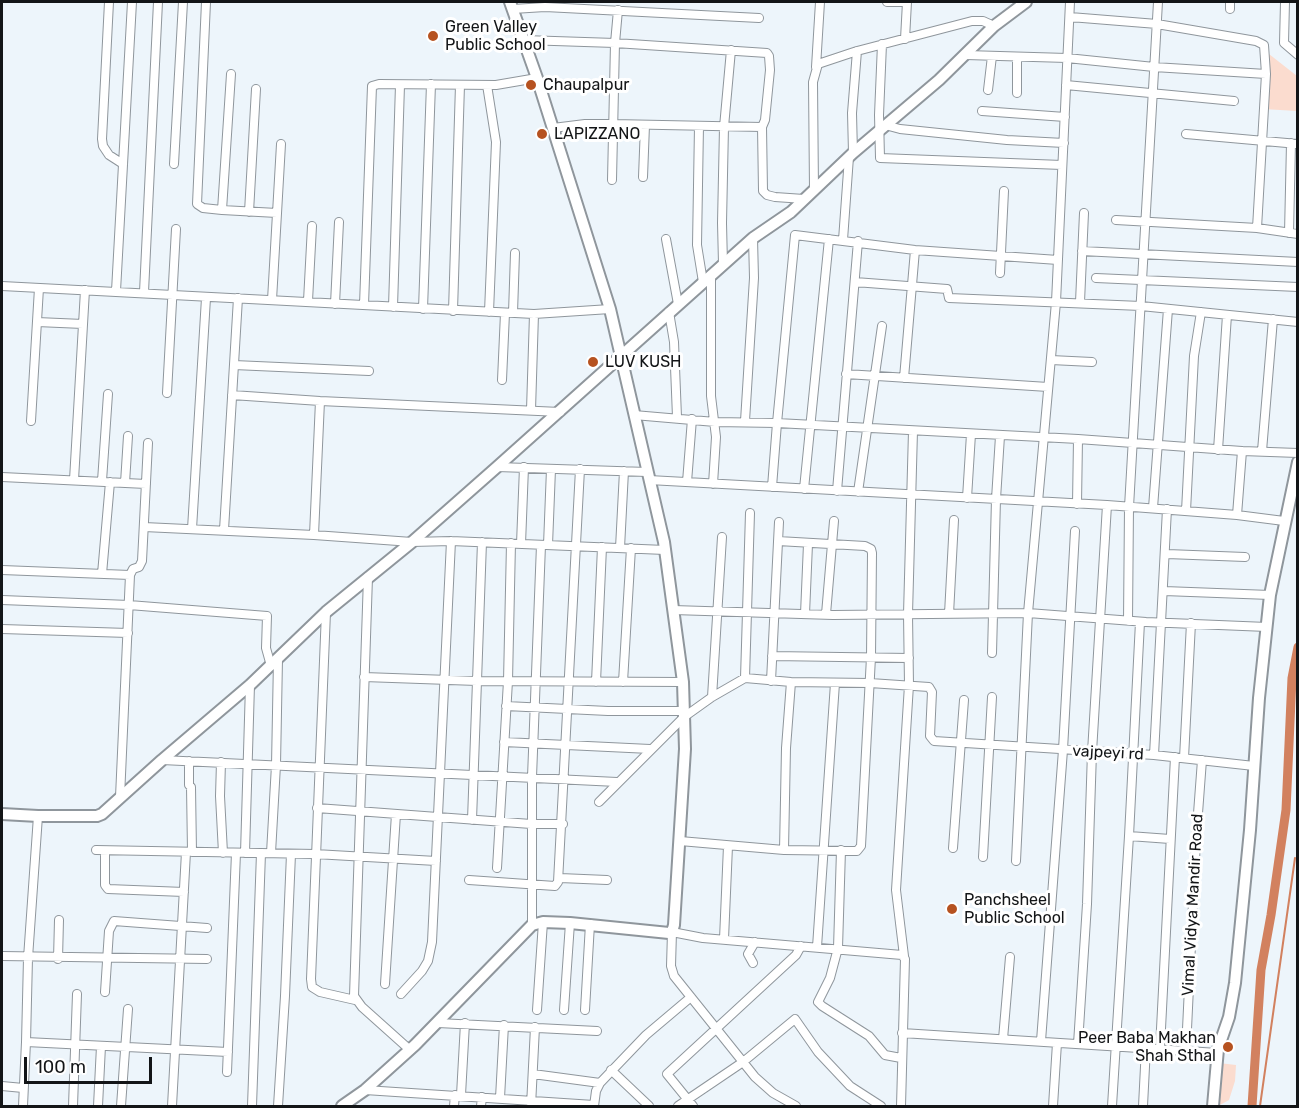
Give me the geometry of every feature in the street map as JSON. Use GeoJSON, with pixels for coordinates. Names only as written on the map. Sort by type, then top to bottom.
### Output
{"type":"FeatureCollection","features":[{"type":"Feature","properties":{"kind":"street"},"geometry":{"type":"LineString","coordinates":[[109,2],[102,139],[108,155],[123,164]]}},
{"type":"Feature","properties":{"kind":"street"},"geometry":{"type":"LineString","coordinates":[[116,291],[132,2]]}},
{"type":"Feature","properties":{"kind":"street"},"geometry":{"type":"LineString","coordinates":[[144,292],[158,2]]}},
{"type":"Feature","properties":{"kind":"street"},"geometry":{"type":"LineString","coordinates":[[174,164],[183,2]]}},
{"type":"Feature","properties":{"kind":"street"},"geometry":{"type":"LineString","coordinates":[[206,2],[196,200],[200,206],[222,210],[277,213]]}},
{"type":"Feature","properties":{"kind":"street"},"geometry":{"type":"LineString","coordinates":[[813,190],[813,82],[820,2]]}},
{"type":"Feature","properties":{"kind":"street"},"geometry":{"type":"LineString","coordinates":[[887,2],[907,2],[905,39]]}},
{"type":"Feature","properties":{"kind":"street"},"geometry":{"type":"LineString","coordinates":[[2,814],[97,816],[102,814],[250,685],[326,612],[412,542],[753,238],[791,212],[851,155],[966,55],[994,26],[1026,2]]}},
{"type":"Feature","properties":{"kind":"street"},"geometry":{"type":"LineString","coordinates":[[1016,861],[1028,613],[1056,302],[1070,2]]}},
{"type":"Feature","properties":{"kind":"street"},"geometry":{"type":"LineString","coordinates":[[1128,621],[1129,507],[1158,2]]}},
{"type":"Feature","properties":{"kind":"street"},"geometry":{"type":"LineString","coordinates":[[1285,2],[1284,43],[1298,55]]}},
{"type":"Feature","properties":{"kind":"street"},"geometry":{"type":"LineString","coordinates":[[759,18],[511,5],[537,78],[610,309],[665,550],[683,682],[685,749],[671,971],[761,1083],[796,1107]]}},
{"type":"Feature","properties":{"kind":"street"},"geometry":{"type":"LineString","coordinates":[[612,180],[615,43],[618,10]]}},
{"type":"Feature","properties":{"kind":"street"},"geometry":{"type":"LineString","coordinates":[[1070,17],[1157,24],[1260,42],[1265,50],[1266,74],[1257,228]]}},
{"type":"Feature","properties":{"kind":"street"},"geometry":{"type":"LineString","coordinates":[[816,67],[822,62],[857,51],[977,20],[994,26]]}},
{"type":"Feature","properties":{"kind":"street"},"geometry":{"type":"LineString","coordinates":[[524,40],[762,51],[770,56],[765,120],[762,127],[763,191],[766,195],[775,197],[804,199]]}},
{"type":"Feature","properties":{"kind":"street"},"geometry":{"type":"LineString","coordinates":[[882,44],[880,158],[1062,165]]}},
{"type":"Feature","properties":{"kind":"street"},"geometry":{"type":"LineString","coordinates":[[723,264],[724,127],[731,50]]}},
{"type":"Feature","properties":{"kind":"street"},"geometry":{"type":"LineString","coordinates":[[843,240],[857,51]]}},
{"type":"Feature","properties":{"kind":"street"},"geometry":{"type":"LineString","coordinates":[[966,55],[1067,58],[1154,67],[1266,74]]}},
{"type":"Feature","properties":{"kind":"street"},"geometry":{"type":"LineString","coordinates":[[988,90],[992,56]]}},
{"type":"Feature","properties":{"kind":"street"},"geometry":{"type":"LineString","coordinates":[[1017,57],[1017,93]]}},
{"type":"Feature","properties":{"kind":"street"},"geometry":{"type":"LineString","coordinates":[[222,210],[231,74]]}},
{"type":"Feature","properties":{"kind":"street"},"geometry":{"type":"LineString","coordinates":[[364,305],[372,86],[487,85],[537,78]]}},
{"type":"Feature","properties":{"kind":"street"},"geometry":{"type":"LineString","coordinates":[[423,309],[431,84]]}},
{"type":"Feature","properties":{"kind":"street"},"geometry":{"type":"LineString","coordinates":[[393,307],[400,85]]}},
{"type":"Feature","properties":{"kind":"street"},"geometry":{"type":"LineString","coordinates":[[453,310],[460,85]]}},
{"type":"Feature","properties":{"kind":"street"},"geometry":{"type":"LineString","coordinates":[[487,85],[496,142],[489,312]]}},
{"type":"Feature","properties":{"kind":"street"},"geometry":{"type":"LineString","coordinates":[[1066,85],[1234,101]]}},
{"type":"Feature","properties":{"kind":"street"},"geometry":{"type":"LineString","coordinates":[[249,212],[256,89]]}},
{"type":"Feature","properties":{"kind":"street"},"geometry":{"type":"LineString","coordinates":[[982,111],[1065,117]]}},
{"type":"Feature","properties":{"kind":"street"},"geometry":{"type":"LineString","coordinates":[[553,128],[613,123],[762,127]]}},
{"type":"Feature","properties":{"kind":"street"},"geometry":{"type":"LineString","coordinates":[[643,177],[645,125]]}},
{"type":"Feature","properties":{"kind":"street"},"geometry":{"type":"LineString","coordinates":[[699,126],[696,245],[707,279],[711,396],[715,422],[713,484]]}},
{"type":"Feature","properties":{"kind":"street"},"geometry":{"type":"LineString","coordinates":[[882,128],[1064,143]]}},
{"type":"Feature","properties":{"kind":"street"},"geometry":{"type":"LineString","coordinates":[[1116,220],[1257,228],[1293,233],[1294,143],[1186,134]]}},
{"type":"Feature","properties":{"kind":"street"},"geometry":{"type":"LineString","coordinates":[[272,300],[281,144]]}},
{"type":"Feature","properties":{"kind":"street"},"geometry":{"type":"LineString","coordinates":[[1000,273],[1004,191]]}},
{"type":"Feature","properties":{"kind":"street"},"geometry":{"type":"LineString","coordinates":[[1080,302],[1084,213]]}},
{"type":"Feature","properties":{"kind":"street"},"geometry":{"type":"LineString","coordinates":[[335,304],[339,222]]}},
{"type":"Feature","properties":{"kind":"street"},"geometry":{"type":"LineString","coordinates":[[308,301],[312,226]]}},
{"type":"Feature","properties":{"kind":"street"},"geometry":{"type":"LineString","coordinates":[[167,393],[176,229]]}},
{"type":"Feature","properties":{"kind":"street"},"geometry":{"type":"LineString","coordinates":[[772,487],[795,235],[858,241],[915,250],[1058,260]]}},
{"type":"Feature","properties":{"kind":"street"},"geometry":{"type":"LineString","coordinates":[[745,421],[754,278],[753,238]]}},
{"type":"Feature","properties":{"kind":"street"},"geometry":{"type":"LineString","coordinates":[[804,489],[829,238]]}},
{"type":"Feature","properties":{"kind":"street"},"geometry":{"type":"LineString","coordinates":[[666,239],[678,304]]}},
{"type":"Feature","properties":{"kind":"street"},"geometry":{"type":"LineString","coordinates":[[837,491],[858,241]]}},
{"type":"Feature","properties":{"kind":"street"},"geometry":{"type":"LineString","coordinates":[[904,378],[915,250]]}},
{"type":"Feature","properties":{"kind":"street"},"geometry":{"type":"LineString","coordinates":[[1082,250],[1298,262]]}},
{"type":"Feature","properties":{"kind":"street"},"geometry":{"type":"LineString","coordinates":[[502,380],[515,253]]}},
{"type":"Feature","properties":{"kind":"street"},"geometry":{"type":"LineString","coordinates":[[1096,278],[1298,287]]}},
{"type":"Feature","properties":{"kind":"street"},"geometry":{"type":"LineString","coordinates":[[855,282],[947,289],[949,298],[1141,306],[1298,322]]}},
{"type":"Feature","properties":{"kind":"street"},"geometry":{"type":"LineString","coordinates":[[2,286],[534,314],[610,309]]}},
{"type":"Feature","properties":{"kind":"street"},"geometry":{"type":"LineString","coordinates":[[31,421],[39,288]]}},
{"type":"Feature","properties":{"kind":"street"},"geometry":{"type":"LineString","coordinates":[[75,480],[84,290]]}},
{"type":"Feature","properties":{"kind":"street"},"geometry":{"type":"LineString","coordinates":[[192,529],[206,298]]}},
{"type":"Feature","properties":{"kind":"street"},"geometry":{"type":"LineString","coordinates":[[224,530],[238,298]]}},
{"type":"Feature","properties":{"kind":"street"},"geometry":{"type":"LineString","coordinates":[[1153,508],[1168,309]]}},
{"type":"Feature","properties":{"kind":"street"},"geometry":{"type":"LineString","coordinates":[[669,312],[674,342],[676,417]]}},
{"type":"Feature","properties":{"kind":"street"},"geometry":{"type":"LineString","coordinates":[[1186,511],[1194,356],[1201,312]]}},
{"type":"Feature","properties":{"kind":"street"},"geometry":{"type":"LineString","coordinates":[[531,410],[534,314]]}},
{"type":"Feature","properties":{"kind":"street"},"geometry":{"type":"LineString","coordinates":[[1218,450],[1227,315]]}},
{"type":"Feature","properties":{"kind":"street"},"geometry":{"type":"LineString","coordinates":[[1262,451],[1273,319]]}},
{"type":"Feature","properties":{"kind":"street"},"geometry":{"type":"LineString","coordinates":[[37,322],[83,324]]}},
{"type":"Feature","properties":{"kind":"street"},"geometry":{"type":"LineString","coordinates":[[858,492],[882,326]]}},
{"type":"Feature","properties":{"kind":"street"},"geometry":{"type":"LineString","coordinates":[[1051,360],[1092,362]]}},
{"type":"Feature","properties":{"kind":"street"},"geometry":{"type":"LineString","coordinates":[[234,365],[369,371]]}},
{"type":"Feature","properties":{"kind":"street"},"geometry":{"type":"LineString","coordinates":[[846,374],[1048,387]]}},
{"type":"Feature","properties":{"kind":"street"},"geometry":{"type":"LineString","coordinates":[[102,574],[108,394]]}},
{"type":"Feature","properties":{"kind":"street"},"geometry":{"type":"LineString","coordinates":[[232,394],[320,401],[560,412]]}},
{"type":"Feature","properties":{"kind":"street"},"geometry":{"type":"LineString","coordinates":[[314,535],[320,401]]}},
{"type":"Feature","properties":{"kind":"street"},"geometry":{"type":"LineString","coordinates":[[634,415],[715,422],[745,421],[1298,453]]}},
{"type":"Feature","properties":{"kind":"street"},"geometry":{"type":"LineString","coordinates":[[687,482],[692,419]]}},
{"type":"Feature","properties":{"kind":"street"},"geometry":{"type":"LineString","coordinates":[[901,1107],[904,956],[896,890],[909,685],[908,614],[913,430]]}},
{"type":"Feature","properties":{"kind":"street"},"geometry":{"type":"LineString","coordinates":[[968,498],[971,434]]}},
{"type":"Feature","properties":{"kind":"street"},"geometry":{"type":"LineString","coordinates":[[125,483],[128,436]]}},
{"type":"Feature","properties":{"kind":"street"},"geometry":{"type":"LineString","coordinates":[[992,653],[1000,436]]}},
{"type":"Feature","properties":{"kind":"street"},"geometry":{"type":"LineString","coordinates":[[1077,504],[1078,439]]}},
{"type":"Feature","properties":{"kind":"street"},"geometry":{"type":"LineString","coordinates":[[120,797],[130,575],[142,561],[148,443]]}},
{"type":"Feature","properties":{"kind":"street"},"geometry":{"type":"LineString","coordinates":[[1237,514],[1242,451]]}},
{"type":"Feature","properties":{"kind":"street"},"geometry":{"type":"LineString","coordinates":[[1213,1107],[1218,1053],[1229,1017],[1235,983],[1270,595],[1298,462]]}},
{"type":"Feature","properties":{"kind":"street"},"geometry":{"type":"LineString","coordinates":[[497,467],[624,471],[713,484],[1107,505],[1237,514],[1284,521]]}},
{"type":"Feature","properties":{"kind":"street"},"geometry":{"type":"LineString","coordinates":[[521,544],[524,467]]}},
{"type":"Feature","properties":{"kind":"street"},"geometry":{"type":"LineString","coordinates":[[532,925],[533,744],[544,545],[551,469]]}},
{"type":"Feature","properties":{"kind":"street"},"geometry":{"type":"LineString","coordinates":[[469,880],[555,886],[560,878],[565,780],[564,744],[580,469]]}},
{"type":"Feature","properties":{"kind":"street"},"geometry":{"type":"LineString","coordinates":[[620,548],[624,471]]}},
{"type":"Feature","properties":{"kind":"street"},"geometry":{"type":"LineString","coordinates":[[2,477],[146,484]]}},
{"type":"Feature","properties":{"kind":"street"},"geometry":{"type":"LineString","coordinates":[[1078,1044],[1107,505]]}},
{"type":"Feature","properties":{"kind":"street"},"geometry":{"type":"LineString","coordinates":[[1154,755],[1167,554],[1167,509]]}},
{"type":"Feature","properties":{"kind":"street"},"geometry":{"type":"LineString","coordinates":[[745,678],[749,612],[750,513]]}},
{"type":"Feature","properties":{"kind":"street"},"geometry":{"type":"LineString","coordinates":[[949,614],[954,520]]}},
{"type":"Feature","properties":{"kind":"street"},"geometry":{"type":"LineString","coordinates":[[826,614],[834,521]]}},
{"type":"Feature","properties":{"kind":"street"},"geometry":{"type":"LineString","coordinates":[[771,681],[779,522]]}},
{"type":"Feature","properties":{"kind":"street"},"geometry":{"type":"LineString","coordinates":[[144,527],[412,542],[451,541],[665,550]]}},
{"type":"Feature","properties":{"kind":"street"},"geometry":{"type":"LineString","coordinates":[[1041,1041],[1063,750],[1075,531]]}},
{"type":"Feature","properties":{"kind":"street"},"geometry":{"type":"LineString","coordinates":[[712,697],[722,537]]}},
{"type":"Feature","properties":{"kind":"street"},"geometry":{"type":"LineString","coordinates":[[400,994],[422,971],[430,954],[451,541]]}},
{"type":"Feature","properties":{"kind":"street"},"geometry":{"type":"LineString","coordinates":[[680,841],[784,850],[856,851],[861,846],[873,614],[871,549],[865,546],[778,541]]}},
{"type":"Feature","properties":{"kind":"street"},"geometry":{"type":"LineString","coordinates":[[472,820],[482,542]]}},
{"type":"Feature","properties":{"kind":"street"},"geometry":{"type":"LineString","coordinates":[[497,868],[508,681],[511,543]]}},
{"type":"Feature","properties":{"kind":"street"},"geometry":{"type":"LineString","coordinates":[[805,614],[808,544]]}},
{"type":"Feature","properties":{"kind":"street"},"geometry":{"type":"LineString","coordinates":[[596,682],[602,547]]}},
{"type":"Feature","properties":{"kind":"street"},"geometry":{"type":"LineString","coordinates":[[624,682],[631,548]]}},
{"type":"Feature","properties":{"kind":"street"},"geometry":{"type":"LineString","coordinates":[[1167,554],[1245,558]]}},
{"type":"Feature","properties":{"kind":"street"},"geometry":{"type":"LineString","coordinates":[[2,570],[130,575]]}},
{"type":"Feature","properties":{"kind":"street"},"geometry":{"type":"LineString","coordinates":[[355,1000],[353,992],[357,857],[368,577]]}},
{"type":"Feature","properties":{"kind":"street"},"geometry":{"type":"LineString","coordinates":[[1164,591],[1270,595]]}},
{"type":"Feature","properties":{"kind":"street"},"geometry":{"type":"LineString","coordinates":[[2,600],[129,605],[267,616],[266,648],[274,663],[276,765],[271,854]]}},
{"type":"Feature","properties":{"kind":"street"},"geometry":{"type":"LineString","coordinates":[[673,610],[773,611],[805,614],[1028,613],[1140,622],[1267,627]]}},
{"type":"Feature","properties":{"kind":"street"},"geometry":{"type":"LineString","coordinates":[[326,612],[318,767],[312,987],[320,992],[355,1000],[410,1050]]}},
{"type":"Feature","properties":{"kind":"street"},"geometry":{"type":"LineString","coordinates":[[1112,1107],[1130,836],[1132,754],[1140,622]]}},
{"type":"Feature","properties":{"kind":"street"},"geometry":{"type":"LineString","coordinates":[[1184,758],[1191,623]]}},
{"type":"Feature","properties":{"kind":"street"},"geometry":{"type":"LineString","coordinates":[[2,629],[128,633]]}},
{"type":"Feature","properties":{"kind":"street"},"geometry":{"type":"LineString","coordinates":[[772,656],[909,658]]}},
{"type":"Feature","properties":{"kind":"street"},"geometry":{"type":"LineString","coordinates":[[364,677],[477,681],[683,682]]}},
{"type":"Feature","properties":{"kind":"street"},"geometry":{"type":"LineString","coordinates":[[599,802],[684,714],[745,678],[791,682],[909,685]]}},
{"type":"Feature","properties":{"kind":"street"},"geometry":{"type":"LineString","coordinates":[[784,850],[786,748],[791,682]]}},
{"type":"Feature","properties":{"kind":"street"},"geometry":{"type":"LineString","coordinates":[[817,947],[836,683]]}},
{"type":"Feature","properties":{"kind":"street"},"geometry":{"type":"LineString","coordinates":[[245,853],[250,685]]}},
{"type":"Feature","properties":{"kind":"street","name":"vajpeyi rd"},"geometry":{"type":"LineString","coordinates":[[909,685],[931,689],[931,738],[934,741],[1154,755],[1254,766]]}},
{"type":"Feature","properties":{"kind":"street"},"geometry":{"type":"LineString","coordinates":[[983,857],[992,697]]}},
{"type":"Feature","properties":{"kind":"street"},"geometry":{"type":"LineString","coordinates":[[953,848],[964,700]]}},
{"type":"Feature","properties":{"kind":"street"},"geometry":{"type":"LineString","coordinates":[[506,706],[684,714]]}},
{"type":"Feature","properties":{"kind":"street"},"geometry":{"type":"LineString","coordinates":[[504,742],[650,750]]}},
{"type":"Feature","properties":{"kind":"street"},"geometry":{"type":"LineString","coordinates":[[1160,1048],[1175,757]]}},
{"type":"Feature","properties":{"kind":"street"},"geometry":{"type":"LineString","coordinates":[[162,760],[617,782]]}},
{"type":"Feature","properties":{"kind":"street"},"geometry":{"type":"LineString","coordinates":[[172,1107],[184,892],[189,852],[189,760]]}},
{"type":"Feature","properties":{"kind":"street","name":"Vimal Vidya Mandir Road"},"geometry":{"type":"LineString","coordinates":[[1186,1050],[1202,760]]}},
{"type":"Feature","properties":{"kind":"street"},"geometry":{"type":"LineString","coordinates":[[221,762],[223,853]]}},
{"type":"Feature","properties":{"kind":"street"},"geometry":{"type":"LineString","coordinates":[[317,808],[500,822],[563,824]]}},
{"type":"Feature","properties":{"kind":"street"},"geometry":{"type":"LineString","coordinates":[[385,984],[396,814]]}},
{"type":"Feature","properties":{"kind":"street"},"geometry":{"type":"LineString","coordinates":[[22,1107],[28,958],[38,816]]}},
{"type":"Feature","properties":{"kind":"street"},"geometry":{"type":"LineString","coordinates":[[1130,836],[1170,839]]}},
{"type":"Feature","properties":{"kind":"street"},"geometry":{"type":"LineString","coordinates":[[723,939],[728,846]]}},
{"type":"Feature","properties":{"kind":"street"},"geometry":{"type":"LineString","coordinates":[[96,850],[315,854],[436,861]]}},
{"type":"Feature","properties":{"kind":"street"},"geometry":{"type":"LineString","coordinates":[[842,850],[838,948],[830,978],[818,1002],[869,1036],[885,1055],[901,1058]]}},
{"type":"Feature","properties":{"kind":"street"},"geometry":{"type":"LineString","coordinates":[[105,851],[105,885],[108,890],[184,892]]}},
{"type":"Feature","properties":{"kind":"street"},"geometry":{"type":"LineString","coordinates":[[227,1072],[236,853]]}},
{"type":"Feature","properties":{"kind":"street"},"geometry":{"type":"LineString","coordinates":[[252,1107],[261,853]]}},
{"type":"Feature","properties":{"kind":"street"},"geometry":{"type":"LineString","coordinates":[[278,1107],[291,854]]}},
{"type":"Feature","properties":{"kind":"street"},"geometry":{"type":"LineString","coordinates":[[560,878],[607,880]]}},
{"type":"Feature","properties":{"kind":"street"},"geometry":{"type":"LineString","coordinates":[[58,958],[59,920]]}},
{"type":"Feature","properties":{"kind":"street"},"geometry":{"type":"LineString","coordinates":[[105,992],[109,931],[114,921],[207,928]]}},
{"type":"Feature","properties":{"kind":"street"},"geometry":{"type":"LineString","coordinates":[[342,1107],[410,1050],[532,925],[543,922],[591,924],[672,932],[703,938],[838,948],[904,956]]}},
{"type":"Feature","properties":{"kind":"street"},"geometry":{"type":"LineString","coordinates":[[537,1011],[543,922]]}},
{"type":"Feature","properties":{"kind":"street"},"geometry":{"type":"LineString","coordinates":[[564,1010],[570,923]]}},
{"type":"Feature","properties":{"kind":"street"},"geometry":{"type":"LineString","coordinates":[[585,1010],[591,924]]}},
{"type":"Feature","properties":{"kind":"street"},"geometry":{"type":"LineString","coordinates":[[753,963],[748,954],[755,942]]}},
{"type":"Feature","properties":{"kind":"street"},"geometry":{"type":"LineString","coordinates":[[693,1107],[667,1074],[796,955],[801,946]]}},
{"type":"Feature","properties":{"kind":"street"},"geometry":{"type":"LineString","coordinates":[[2,956],[207,959]]}},
{"type":"Feature","properties":{"kind":"street"},"geometry":{"type":"LineString","coordinates":[[1004,1039],[1010,957]]}},
{"type":"Feature","properties":{"kind":"street"},"geometry":{"type":"LineString","coordinates":[[72,1107],[76,994]]}},
{"type":"Feature","properties":{"kind":"street"},"geometry":{"type":"LineString","coordinates":[[365,1090],[594,1106],[596,1091],[611,1070],[646,1035],[691,997]]}},
{"type":"Feature","properties":{"kind":"street"},"geometry":{"type":"LineString","coordinates":[[121,1107],[128,1009]]}},
{"type":"Feature","properties":{"kind":"street"},"geometry":{"type":"LineString","coordinates":[[678,1107],[743,1062],[795,1019],[834,1071],[854,1090],[881,1107]]}},
{"type":"Feature","properties":{"kind":"street"},"geometry":{"type":"LineString","coordinates":[[438,1023],[597,1031]]}},
{"type":"Feature","properties":{"kind":"street"},"geometry":{"type":"LineString","coordinates":[[454,1107],[458,1095],[465,1023]]}},
{"type":"Feature","properties":{"kind":"street"},"geometry":{"type":"LineString","coordinates":[[498,1101],[504,1025]]}},
{"type":"Feature","properties":{"kind":"street"},"geometry":{"type":"LineString","coordinates":[[531,1103],[535,1027]]}},
{"type":"Feature","properties":{"kind":"street"},"geometry":{"type":"LineString","coordinates":[[902,1033],[1218,1053]]}},
{"type":"Feature","properties":{"kind":"street"},"geometry":{"type":"LineString","coordinates":[[26,1042],[228,1052]]}},
{"type":"Feature","properties":{"kind":"street"},"geometry":{"type":"LineString","coordinates":[[1053,1107],[1057,1043]]}},
{"type":"Feature","properties":{"kind":"street"},"geometry":{"type":"LineString","coordinates":[[98,1107],[101,1046]]}},
{"type":"Feature","properties":{"kind":"street"},"geometry":{"type":"LineString","coordinates":[[1143,1107],[1146,1047]]}},
{"type":"Feature","properties":{"kind":"street"},"geometry":{"type":"LineString","coordinates":[[611,1070],[649,1107]]}},
{"type":"Feature","properties":{"kind":"street"},"geometry":{"type":"LineString","coordinates":[[533,1074],[600,1083]]}},
{"type":"Feature","properties":{"kind":"street"},"geometry":{"type":"LineString","coordinates":[[2,1086],[23,1088]]}},
{"type":"Feature","properties":{"kind":"street"},"geometry":{"type":"LineString","coordinates":[[481,1107],[482,1097]]}},
{"type":"Feature","properties":{"kind":"shaded area"},"geometry":{"type":"Polygon","coordinates":[[[1269,54],[1297,76],[1297,111],[1263,109],[1269,54]]]}},
{"type":"Feature","properties":{"kind":"shaded area"},"geometry":{"type":"Polygon","coordinates":[[[1219,1063],[1236,1065],[1235,1081],[1229,1100],[1218,1106],[1219,1063]]]}},
{"type":"Feature","properties":{"kind":"waterway"},"geometry":{"type":"LineString","coordinates":[[1252,1106],[1261,970],[1286,810],[1292,678],[1298,647]]}},
{"type":"Feature","properties":{"kind":"waterway"},"geometry":{"type":"LineString","coordinates":[[1260,1106],[1295,858]]}},
{"type":"Feature","properties":{"kind":"place","name":"Green Valley Public School"},"geometry":{"type":"Point","coordinates":[433,36]}},
{"type":"Feature","properties":{"kind":"place","name":"Chaupalpur"},"geometry":{"type":"Point","coordinates":[531,85]}},
{"type":"Feature","properties":{"kind":"place","name":"LAPIZZANO"},"geometry":{"type":"Point","coordinates":[542,134]}},
{"type":"Feature","properties":{"kind":"place","name":"LUV KUSH"},"geometry":{"type":"Point","coordinates":[593,362]}},
{"type":"Feature","properties":{"kind":"place","name":"Panchsheel Public School"},"geometry":{"type":"Point","coordinates":[952,909]}},
{"type":"Feature","properties":{"kind":"place","name":"Peer Baba Makhan Shah Sthal"},"geometry":{"type":"Point","coordinates":[1228,1047]}}]}
